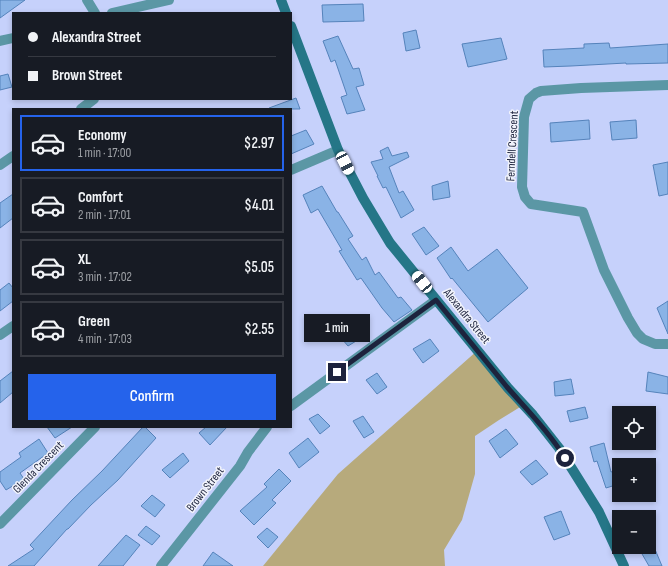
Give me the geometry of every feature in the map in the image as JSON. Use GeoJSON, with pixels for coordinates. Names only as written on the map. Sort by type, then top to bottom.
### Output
{"type":"FeatureCollection","features":[{"type":"Feature","properties":{"kind":"main road"},"geometry":{"type":"LineString","coordinates":[[281,0],[286,12]]}},
{"type":"Feature","properties":{"kind":"main road","name":"Alexandra Street"},"geometry":{"type":"LineString","coordinates":[[292,29],[338,150],[363,198],[390,243],[559,448],[599,512],[624,566]]}},
{"type":"Feature","properties":{"kind":"street"},"geometry":{"type":"LineString","coordinates":[[87,0],[94,12]]}},
{"type":"Feature","properties":{"kind":"street"},"geometry":{"type":"LineString","coordinates":[[116,12],[169,0]]}},
{"type":"Feature","properties":{"kind":"street"},"geometry":{"type":"LineString","coordinates":[[0,41],[12,38]]}},
{"type":"Feature","properties":{"kind":"street","name":"Ferndell Crescent"},"geometry":{"type":"LineString","coordinates":[[668,85],[581,88],[541,91],[536,93],[529,99],[524,117],[522,187],[525,197],[531,204],[583,212],[604,270],[624,313],[637,333],[643,339],[651,343],[668,344]]}},
{"type":"Feature","properties":{"kind":"street"},"geometry":{"type":"LineString","coordinates":[[82,108],[93,100]]}},
{"type":"Feature","properties":{"kind":"street"},"geometry":{"type":"LineString","coordinates":[[292,170],[338,150]]}},
{"type":"Feature","properties":{"kind":"street"},"geometry":{"type":"LineString","coordinates":[[0,165],[12,157]]}},
{"type":"Feature","properties":{"kind":"street"},"geometry":{"type":"LineString","coordinates":[[292,405],[436,300]]}},
{"type":"Feature","properties":{"kind":"street"},"geometry":{"type":"LineString","coordinates":[[0,335],[12,327]]}},
{"type":"Feature","properties":{"kind":"street","name":"Glenda Crescent"},"geometry":{"type":"LineString","coordinates":[[0,524],[94,428]]}},
{"type":"Feature","properties":{"kind":"street","name":"Brown Street"},"geometry":{"type":"LineString","coordinates":[[161,566],[240,466],[248,452],[266,428]]}},
{"type":"Feature","properties":{"kind":"shaded area"},"geometry":{"type":"Polygon","coordinates":[[[478,350],[525,404],[475,436],[475,474],[462,520],[444,550],[445,566],[263,566],[338,474],[478,350]]]}},
{"type":"Feature","properties":{"kind":"building"},"geometry":{"type":"Polygon","coordinates":[[[0,0],[25,0],[0,18],[0,0]]]}},
{"type":"Feature","properties":{"kind":"building"},"geometry":{"type":"Polygon","coordinates":[[[363,4],[364,21],[323,22],[322,5],[363,4]]]}},
{"type":"Feature","properties":{"kind":"building"},"geometry":{"type":"Polygon","coordinates":[[[416,30],[420,48],[406,51],[403,33],[416,30]]]}},
{"type":"Feature","properties":{"kind":"building"},"geometry":{"type":"Polygon","coordinates":[[[338,36],[353,69],[359,68],[364,85],[356,87],[365,110],[347,114],[341,97],[347,95],[335,60],[331,62],[323,41],[338,36]]]}},
{"type":"Feature","properties":{"kind":"building"},"geometry":{"type":"Polygon","coordinates":[[[501,38],[507,59],[468,67],[462,44],[501,38]]]}},
{"type":"Feature","properties":{"kind":"building"},"geometry":{"type":"Polygon","coordinates":[[[609,43],[610,48],[668,44],[668,63],[626,63],[544,67],[543,50],[584,48],[584,44],[609,43]]]}},
{"type":"Feature","properties":{"kind":"building"},"geometry":{"type":"Polygon","coordinates":[[[8,74],[12,87],[0,90],[0,76],[8,74]]]}},
{"type":"Feature","properties":{"kind":"building"},"geometry":{"type":"Polygon","coordinates":[[[296,98],[300,109],[269,108],[292,100],[296,98]]]}},
{"type":"Feature","properties":{"kind":"building"},"geometry":{"type":"Polygon","coordinates":[[[589,120],[590,139],[551,142],[550,123],[589,120]]]}},
{"type":"Feature","properties":{"kind":"building"},"geometry":{"type":"Polygon","coordinates":[[[636,120],[637,138],[612,140],[610,122],[636,120]]]}},
{"type":"Feature","properties":{"kind":"building"},"geometry":{"type":"Polygon","coordinates":[[[306,130],[314,144],[292,154],[292,136],[306,130]]]}},
{"type":"Feature","properties":{"kind":"building"},"geometry":{"type":"Polygon","coordinates":[[[388,147],[392,156],[407,152],[409,157],[389,167],[399,193],[403,191],[414,210],[401,218],[386,187],[383,188],[371,162],[383,159],[380,151],[388,147]]]}},
{"type":"Feature","properties":{"kind":"building"},"geometry":{"type":"Polygon","coordinates":[[[668,162],[668,194],[659,196],[653,165],[668,162]]]}},
{"type":"Feature","properties":{"kind":"building"},"geometry":{"type":"Polygon","coordinates":[[[448,181],[450,197],[433,200],[432,186],[448,181]]]}},
{"type":"Feature","properties":{"kind":"building"},"geometry":{"type":"Polygon","coordinates":[[[322,186],[353,236],[348,239],[362,260],[366,257],[375,275],[379,272],[398,298],[401,297],[412,310],[394,322],[382,308],[361,278],[357,280],[339,251],[342,250],[318,209],[311,213],[303,195],[322,186]]]}},
{"type":"Feature","properties":{"kind":"building"},"geometry":{"type":"Polygon","coordinates":[[[12,195],[12,219],[0,228],[0,203],[12,195]]]}},
{"type":"Feature","properties":{"kind":"building"},"geometry":{"type":"Polygon","coordinates":[[[424,227],[439,246],[426,255],[412,234],[424,227]]]}},
{"type":"Feature","properties":{"kind":"building"},"geometry":{"type":"Polygon","coordinates":[[[451,247],[468,271],[497,249],[528,288],[488,322],[452,278],[451,279],[437,258],[451,247]]]}},
{"type":"Feature","properties":{"kind":"building"},"geometry":{"type":"Polygon","coordinates":[[[9,283],[12,287],[12,302],[0,311],[0,290],[9,283]]]}},
{"type":"Feature","properties":{"kind":"building"},"geometry":{"type":"Polygon","coordinates":[[[668,301],[668,334],[657,308],[668,301]]]}},
{"type":"Feature","properties":{"kind":"building"},"geometry":{"type":"Polygon","coordinates":[[[348,321],[361,338],[348,346],[335,331],[348,321]]]}},
{"type":"Feature","properties":{"kind":"building"},"geometry":{"type":"Polygon","coordinates":[[[430,339],[439,351],[423,363],[413,349],[430,339]]]}},
{"type":"Feature","properties":{"kind":"building"},"geometry":{"type":"Polygon","coordinates":[[[12,372],[12,393],[0,403],[0,381],[12,372]]]}},
{"type":"Feature","properties":{"kind":"building"},"geometry":{"type":"Polygon","coordinates":[[[648,372],[668,377],[668,394],[646,391],[648,372]]]}},
{"type":"Feature","properties":{"kind":"building"},"geometry":{"type":"Polygon","coordinates":[[[377,373],[387,387],[377,394],[366,380],[377,373]]]}},
{"type":"Feature","properties":{"kind":"building"},"geometry":{"type":"Polygon","coordinates":[[[571,379],[574,394],[555,396],[554,382],[571,379]]]}},
{"type":"Feature","properties":{"kind":"building"},"geometry":{"type":"Polygon","coordinates":[[[585,407],[588,418],[570,422],[567,411],[585,407]]]}},
{"type":"Feature","properties":{"kind":"building"},"geometry":{"type":"Polygon","coordinates":[[[318,414],[330,426],[320,434],[309,419],[318,414]]]}},
{"type":"Feature","properties":{"kind":"building"},"geometry":{"type":"Polygon","coordinates":[[[363,416],[374,432],[364,438],[353,421],[363,416]]]}},
{"type":"Feature","properties":{"kind":"building"},"geometry":{"type":"Polygon","coordinates":[[[48,428],[70,428],[55,438],[48,428]]]}},
{"type":"Feature","properties":{"kind":"building"},"geometry":{"type":"Polygon","coordinates":[[[142,428],[146,428],[156,438],[118,480],[67,529],[34,566],[8,566],[34,549],[30,545],[72,500],[102,471],[142,428]]]}},
{"type":"Feature","properties":{"kind":"building"},"geometry":{"type":"Polygon","coordinates":[[[205,428],[226,428],[210,445],[199,433],[205,428]]]}},
{"type":"Feature","properties":{"kind":"building"},"geometry":{"type":"Polygon","coordinates":[[[506,429],[518,444],[500,458],[489,441],[506,429]]]}},
{"type":"Feature","properties":{"kind":"building"},"geometry":{"type":"Polygon","coordinates":[[[308,438],[319,452],[299,468],[289,453],[308,438]]]}},
{"type":"Feature","properties":{"kind":"building"},"geometry":{"type":"Polygon","coordinates":[[[39,439],[48,453],[20,473],[24,479],[6,490],[0,481],[0,472],[21,457],[19,453],[39,439]]]}},
{"type":"Feature","properties":{"kind":"building"},"geometry":{"type":"Polygon","coordinates":[[[604,443],[612,472],[612,486],[606,488],[597,461],[594,462],[590,447],[604,443]]]}},
{"type":"Feature","properties":{"kind":"building"},"geometry":{"type":"Polygon","coordinates":[[[183,453],[189,461],[170,478],[162,470],[183,453]]]}},
{"type":"Feature","properties":{"kind":"building"},"geometry":{"type":"Polygon","coordinates":[[[536,460],[548,474],[532,485],[520,472],[536,460]]]}},
{"type":"Feature","properties":{"kind":"building"},"geometry":{"type":"Polygon","coordinates":[[[279,469],[291,481],[272,500],[276,503],[254,525],[240,511],[267,487],[264,484],[279,469]]]}},
{"type":"Feature","properties":{"kind":"building"},"geometry":{"type":"Polygon","coordinates":[[[152,495],[165,505],[155,517],[141,506],[152,495]]]}},
{"type":"Feature","properties":{"kind":"building"},"geometry":{"type":"Polygon","coordinates":[[[561,511],[570,534],[554,540],[544,517],[561,511]]]}},
{"type":"Feature","properties":{"kind":"building"},"geometry":{"type":"Polygon","coordinates":[[[146,526],[160,536],[152,545],[138,535],[146,526]]]}},
{"type":"Feature","properties":{"kind":"building"},"geometry":{"type":"Polygon","coordinates":[[[267,528],[278,537],[268,548],[257,537],[267,528]]]}},
{"type":"Feature","properties":{"kind":"building"},"geometry":{"type":"Polygon","coordinates":[[[126,535],[140,545],[123,566],[98,566],[126,535]]]}},
{"type":"Feature","properties":{"kind":"building"},"geometry":{"type":"Polygon","coordinates":[[[213,552],[233,566],[203,566],[213,552]]]}},
{"type":"Feature","properties":{"kind":"building"},"geometry":{"type":"Polygon","coordinates":[[[656,552],[662,566],[649,566],[642,554],[656,554],[656,552]]]}},
{"type":"Feature","properties":{"kind":"route"},"geometry":{"type":"LineString","coordinates":[[337,372],[436,300],[508,388],[537,420],[565,458]]}}]}
